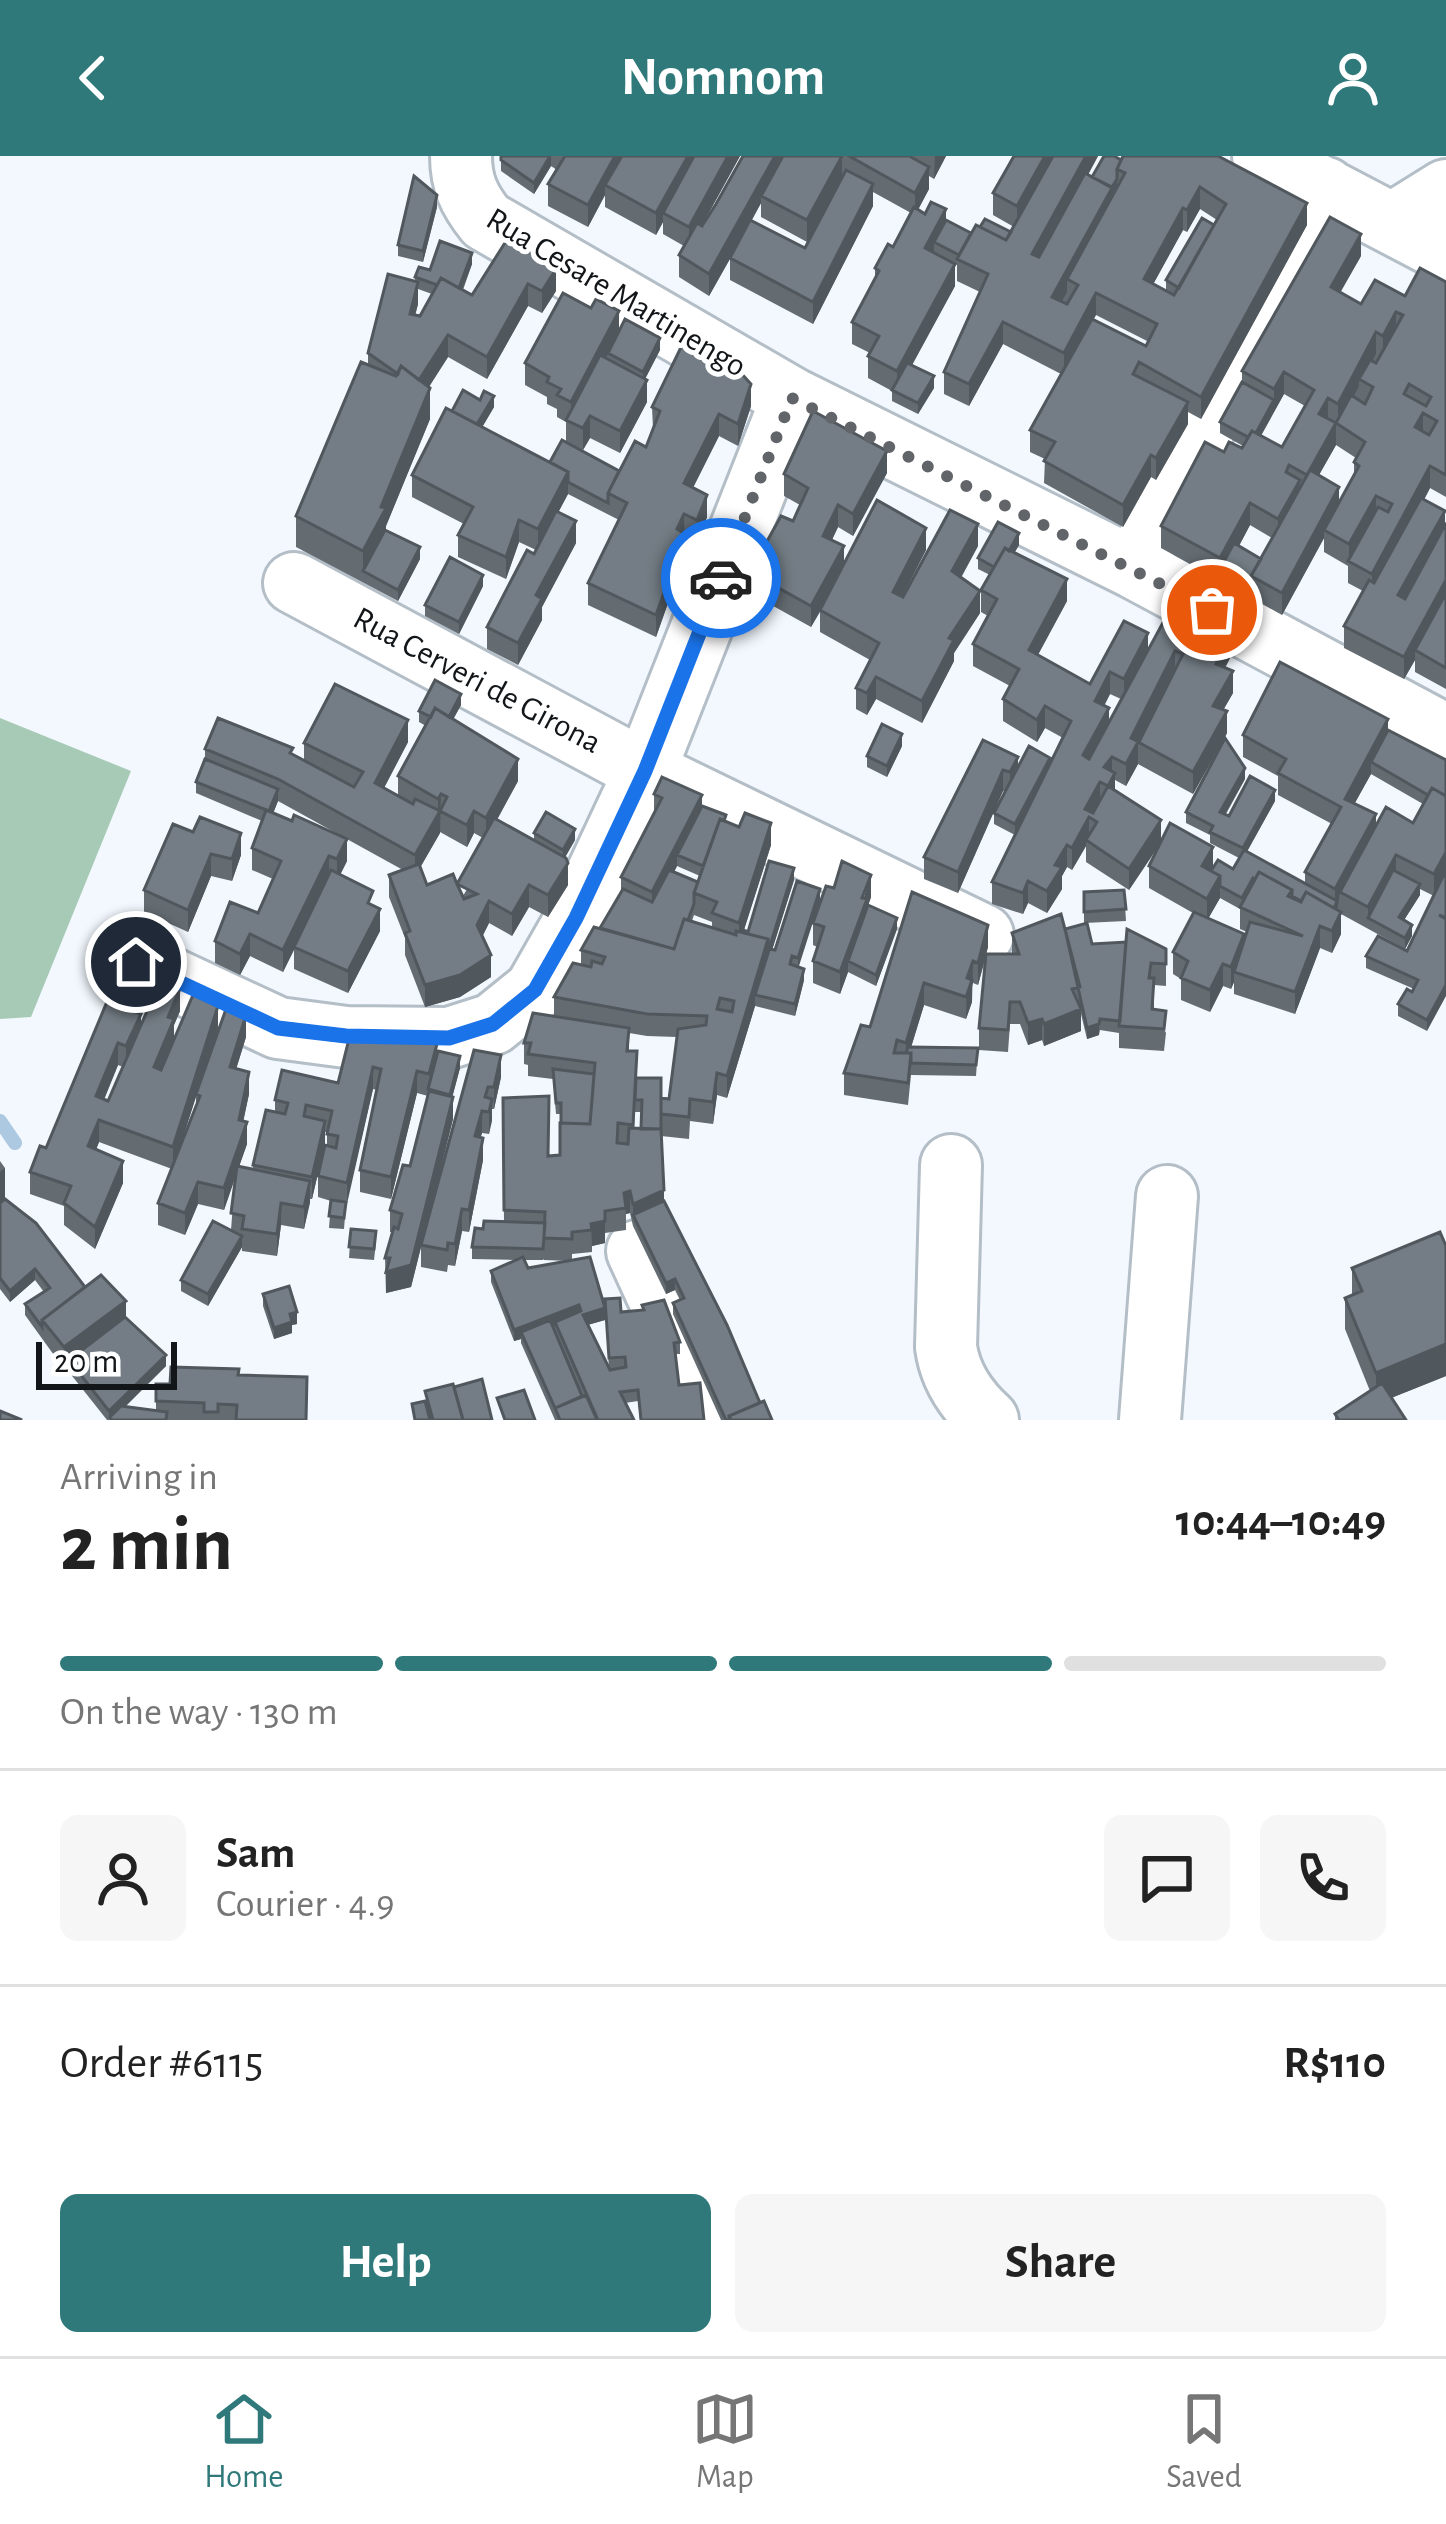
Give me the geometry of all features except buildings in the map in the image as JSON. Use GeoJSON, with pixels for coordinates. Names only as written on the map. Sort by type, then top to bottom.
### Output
{"type":"FeatureCollection","features":[{"type":"Feature","properties":{"kind":"street","name":"Rua Cesare Martinengo"},"geometry":{"type":"LineString","coordinates":[[461,156],[469,200],[486,220],[792,398],[1134,568],[1446,735]]}},
{"type":"Feature","properties":{"kind":"street"},"geometry":{"type":"LineString","coordinates":[[1263,156],[1446,252]]}},
{"type":"Feature","properties":{"kind":"street"},"geometry":{"type":"LineString","coordinates":[[1134,568],[1326,188]]}},
{"type":"Feature","properties":{"kind":"street"},"geometry":{"type":"LineString","coordinates":[[1394,223],[1446,190]]}},
{"type":"Feature","properties":{"kind":"street"},"geometry":{"type":"LineString","coordinates":[[136,962],[278,1028],[346,1036],[449,1038],[493,1024],[535,990],[576,918],[645,771],[792,398]]}},
{"type":"Feature","properties":{"kind":"street","name":"Rua Cerveri de Girona"},"geometry":{"type":"LineString","coordinates":[[294,583],[645,771],[985,936]]}},
{"type":"Feature","properties":{"kind":"street"},"geometry":{"type":"LineString","coordinates":[[951,1165],[946,1347],[949,1366],[971,1405],[988,1420]]}},
{"type":"Feature","properties":{"kind":"street"},"geometry":{"type":"LineString","coordinates":[[1150,1420],[1167,1196]]}},
{"type":"Feature","properties":{"kind":"street"},"geometry":{"type":"LineString","coordinates":[[638,1251],[714,1420]]}},
{"type":"Feature","properties":{"kind":"green space"},"geometry":{"type":"Polygon","coordinates":[[[0,718],[131,771],[31,1017],[0,1019],[0,718]]]}},
{"type":"Feature","properties":{"kind":"waterway"},"geometry":{"type":"LineString","coordinates":[[0,1121],[15,1143]]}},
{"type":"Feature","properties":{"kind":"way so far"},"geometry":{"type":"LineString","coordinates":[[721,578],[792,398],[1212,610]]}},
{"type":"Feature","properties":{"kind":"route"},"geometry":{"type":"LineString","coordinates":[[136,962],[278,1028],[404,1039],[449,1038],[493,1024],[535,990],[576,918],[645,771],[721,578]]}}]}
